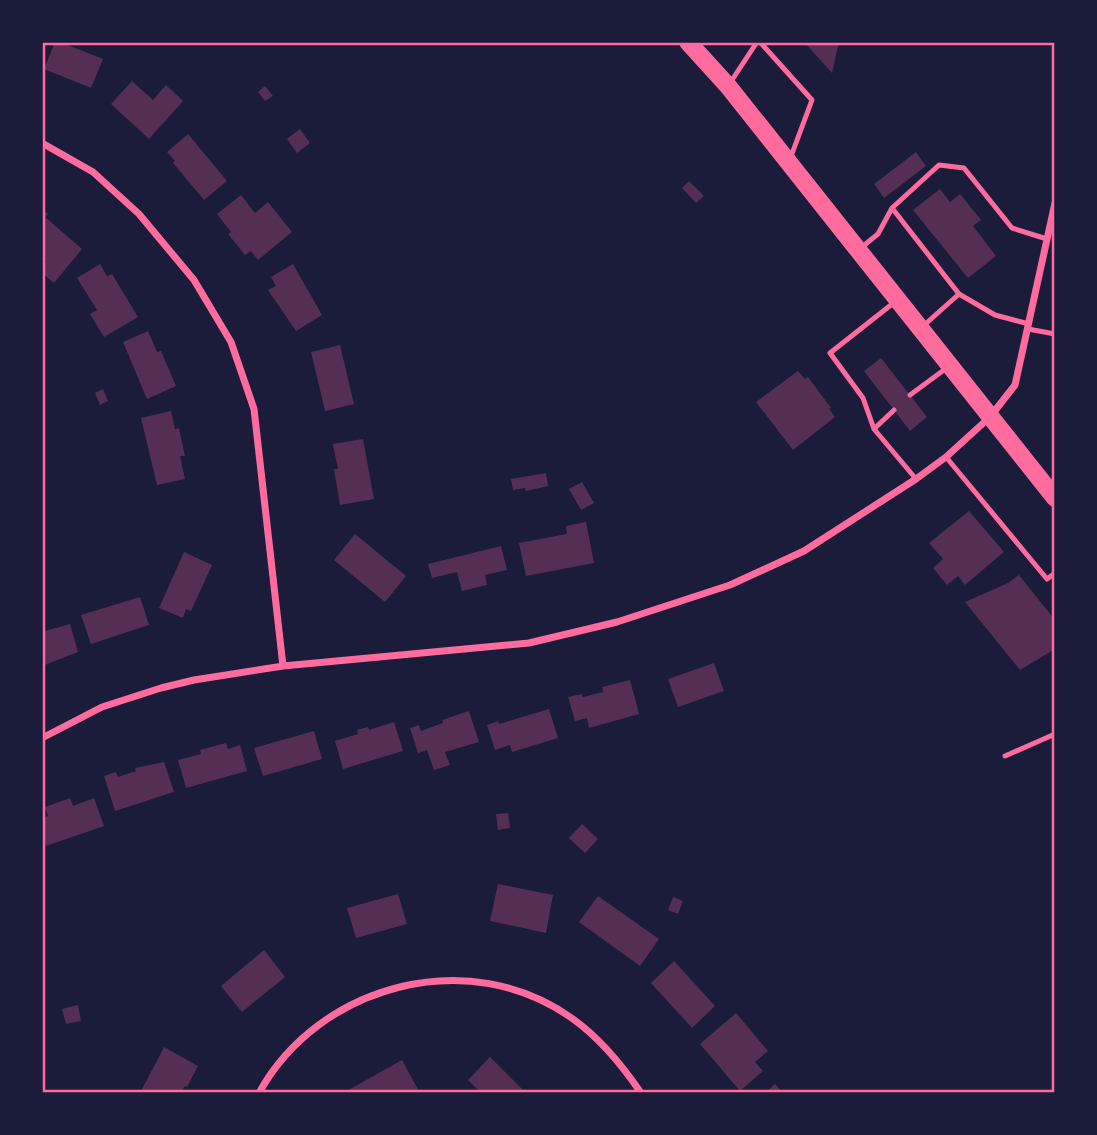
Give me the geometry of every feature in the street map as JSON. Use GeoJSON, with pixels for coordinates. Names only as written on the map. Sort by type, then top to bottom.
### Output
{"type":"FeatureCollection","features":[{"type":"Feature","properties":{"kind":"main road"},"geometry":{"type":"LineString","coordinates":[[688,42],[728,86],[1055,498]]}},
{"type":"Feature","properties":{"kind":"street"},"geometry":{"type":"LineString","coordinates":[[42,143],[93,172],[139,214],[194,280],[231,342],[254,409],[283,666]]}},
{"type":"Feature","properties":{"kind":"street"},"geometry":{"type":"LineString","coordinates":[[42,738],[102,707],[194,680],[283,666],[529,643],[617,622],[730,585],[804,551],[916,480],[946,457],[990,416],[1016,385],[1055,203]]}},
{"type":"Feature","properties":{"kind":"street"},"geometry":{"type":"LineString","coordinates":[[259,1093],[292,1047],[323,1020],[359,999],[398,986],[443,981],[500,987],[533,997],[573,1018],[615,1056],[641,1093]]}},
{"type":"Feature","properties":{"kind":"lane"},"geometry":{"type":"LineString","coordinates":[[728,86],[759,42],[813,100],[789,162]]}},
{"type":"Feature","properties":{"kind":"lane"},"geometry":{"type":"LineString","coordinates":[[859,250],[878,234],[892,208],[939,165],[964,168],[1012,228],[1047,239]]}},
{"type":"Feature","properties":{"kind":"lane"},"geometry":{"type":"LineString","coordinates":[[892,208],[959,294],[995,316],[1055,334]]}},
{"type":"Feature","properties":{"kind":"lane"},"geometry":{"type":"LineString","coordinates":[[922,328],[959,294]]}},
{"type":"Feature","properties":{"kind":"lane"},"geometry":{"type":"LineString","coordinates":[[899,300],[830,353],[863,398],[874,429],[916,480]]}},
{"type":"Feature","properties":{"kind":"lane"},"geometry":{"type":"LineString","coordinates":[[910,395],[950,365]]}},
{"type":"Feature","properties":{"kind":"lane"},"geometry":{"type":"LineString","coordinates":[[874,429],[894,410]]}},
{"type":"Feature","properties":{"kind":"lane"},"geometry":{"type":"LineString","coordinates":[[946,457],[1046,579],[1055,573]]}},
{"type":"Feature","properties":{"kind":"lane"},"geometry":{"type":"LineString","coordinates":[[1004,756],[1055,734]]}},
{"type":"Feature","properties":{"kind":"building"},"geometry":{"type":"Polygon","coordinates":[[[55,42],[103,59],[91,88],[44,69],[55,42]]]}},
{"type":"Feature","properties":{"kind":"building"},"geometry":{"type":"Polygon","coordinates":[[[804,42],[839,42],[832,73],[804,42]]]}},
{"type":"Feature","properties":{"kind":"building"},"geometry":{"type":"Polygon","coordinates":[[[132,81],[153,100],[166,85],[183,101],[149,139],[111,104],[132,81]]]}},
{"type":"Feature","properties":{"kind":"building"},"geometry":{"type":"Polygon","coordinates":[[[265,86],[273,96],[265,101],[258,92],[265,86]]]}},
{"type":"Feature","properties":{"kind":"building"},"geometry":{"type":"Polygon","coordinates":[[[300,129],[310,143],[297,153],[287,139],[300,129]]]}},
{"type":"Feature","properties":{"kind":"building"},"geometry":{"type":"Polygon","coordinates":[[[188,134],[227,181],[204,200],[167,152],[188,134]]]}},
{"type":"Feature","properties":{"kind":"building"},"geometry":{"type":"Polygon","coordinates":[[[916,152],[926,166],[884,198],[874,184],[916,152]]]}},
{"type":"Feature","properties":{"kind":"building"},"geometry":{"type":"Polygon","coordinates":[[[689,181],[704,196],[696,203],[682,188],[689,181]]]}},
{"type":"Feature","properties":{"kind":"building"},"geometry":{"type":"Polygon","coordinates":[[[940,189],[950,202],[960,194],[981,220],[973,226],[996,256],[968,278],[913,210],[940,189]]]}},
{"type":"Feature","properties":{"kind":"building"},"geometry":{"type":"Polygon","coordinates":[[[241,195],[255,213],[268,202],[292,232],[258,260],[251,251],[245,255],[228,234],[231,232],[217,214],[241,195]]]}},
{"type":"Feature","properties":{"kind":"building"},"geometry":{"type":"Polygon","coordinates":[[[42,209],[48,214],[45,217],[82,249],[54,283],[42,273],[42,265],[46,261],[42,258],[42,209]]]}},
{"type":"Feature","properties":{"kind":"building"},"geometry":{"type":"Polygon","coordinates":[[[100,264],[107,276],[112,274],[138,317],[104,337],[90,314],[97,310],[77,278],[100,264]]]}},
{"type":"Feature","properties":{"kind":"building"},"geometry":{"type":"Polygon","coordinates":[[[293,264],[322,315],[296,331],[268,290],[276,286],[271,277],[293,264]]]}},
{"type":"Feature","properties":{"kind":"building"},"geometry":{"type":"Polygon","coordinates":[[[148,331],[157,352],[161,351],[176,386],[147,399],[123,342],[148,331]]]}},
{"type":"Feature","properties":{"kind":"building"},"geometry":{"type":"Polygon","coordinates":[[[340,345],[354,404],[325,411],[311,352],[340,345]]]}},
{"type":"Feature","properties":{"kind":"building"},"geometry":{"type":"Polygon","coordinates":[[[881,358],[927,417],[910,431],[864,371],[881,358]]]}},
{"type":"Feature","properties":{"kind":"building"},"geometry":{"type":"Polygon","coordinates":[[[798,371],[805,379],[808,377],[835,417],[793,450],[756,402],[798,371]]]}},
{"type":"Feature","properties":{"kind":"building"},"geometry":{"type":"Polygon","coordinates":[[[103,389],[108,401],[100,405],[95,393],[103,389]]]}},
{"type":"Feature","properties":{"kind":"building"},"geometry":{"type":"Polygon","coordinates":[[[171,411],[175,429],[179,428],[185,456],[180,456],[185,479],[157,485],[141,418],[171,411]]]}},
{"type":"Feature","properties":{"kind":"building"},"geometry":{"type":"Polygon","coordinates":[[[363,439],[374,499],[340,505],[334,469],[338,469],[333,444],[363,439]]]}},
{"type":"Feature","properties":{"kind":"building"},"geometry":{"type":"Polygon","coordinates":[[[546,473],[548,486],[526,491],[525,488],[513,490],[511,479],[546,473]]]}},
{"type":"Feature","properties":{"kind":"building"},"geometry":{"type":"Polygon","coordinates":[[[582,482],[594,503],[581,510],[569,489],[582,482]]]}},
{"type":"Feature","properties":{"kind":"building"},"geometry":{"type":"Polygon","coordinates":[[[969,511],[1004,552],[965,585],[958,576],[947,585],[933,568],[943,559],[929,543],[969,511]]]}},
{"type":"Feature","properties":{"kind":"building"},"geometry":{"type":"Polygon","coordinates":[[[586,522],[594,563],[526,576],[519,543],[567,534],[566,526],[586,522]]]}},
{"type":"Feature","properties":{"kind":"building"},"geometry":{"type":"Polygon","coordinates":[[[355,534],[406,576],[385,602],[334,560],[355,534]]]}},
{"type":"Feature","properties":{"kind":"building"},"geometry":{"type":"Polygon","coordinates":[[[501,546],[507,570],[485,575],[487,585],[462,591],[457,572],[432,578],[428,564],[501,546]]]}},
{"type":"Feature","properties":{"kind":"building"},"geometry":{"type":"Polygon","coordinates":[[[184,552],[212,565],[191,611],[186,609],[183,618],[159,608],[184,552]]]}},
{"type":"Feature","properties":{"kind":"building"},"geometry":{"type":"Polygon","coordinates":[[[1019,575],[1055,620],[1055,649],[1020,670],[965,602],[1008,583],[1019,575]]]}},
{"type":"Feature","properties":{"kind":"building"},"geometry":{"type":"Polygon","coordinates":[[[140,597],[149,625],[91,644],[81,615],[140,597]]]}},
{"type":"Feature","properties":{"kind":"building"},"geometry":{"type":"Polygon","coordinates":[[[70,624],[78,652],[42,666],[42,632],[70,624]]]}},
{"type":"Feature","properties":{"kind":"building"},"geometry":{"type":"Polygon","coordinates":[[[714,663],[724,691],[678,707],[668,679],[714,663]]]}},
{"type":"Feature","properties":{"kind":"building"},"geometry":{"type":"Polygon","coordinates":[[[630,680],[639,714],[589,728],[587,718],[575,721],[568,697],[582,694],[583,697],[603,692],[602,687],[630,680]]]}},
{"type":"Feature","properties":{"kind":"building"},"geometry":{"type":"Polygon","coordinates":[[[549,709],[558,738],[512,752],[510,745],[495,750],[487,725],[549,709]]]}},
{"type":"Feature","properties":{"kind":"building"},"geometry":{"type":"Polygon","coordinates":[[[469,711],[479,742],[445,752],[450,765],[434,770],[427,750],[418,753],[410,728],[419,725],[421,731],[469,711]]]}},
{"type":"Feature","properties":{"kind":"building"},"geometry":{"type":"Polygon","coordinates":[[[394,722],[403,751],[343,769],[335,741],[358,734],[357,730],[368,727],[369,730],[394,722]]]}},
{"type":"Feature","properties":{"kind":"building"},"geometry":{"type":"Polygon","coordinates":[[[314,731],[322,759],[263,776],[254,748],[314,731]]]}},
{"type":"Feature","properties":{"kind":"building"},"geometry":{"type":"Polygon","coordinates":[[[226,743],[228,749],[240,745],[247,771],[186,788],[178,760],[226,743]]]}},
{"type":"Feature","properties":{"kind":"building"},"geometry":{"type":"Polygon","coordinates":[[[164,762],[174,792],[115,811],[104,776],[116,772],[118,777],[136,771],[135,768],[164,762]]]}},
{"type":"Feature","properties":{"kind":"building"},"geometry":{"type":"Polygon","coordinates":[[[70,798],[73,806],[94,798],[104,826],[46,846],[42,835],[42,818],[48,816],[45,807],[70,798]]]}},
{"type":"Feature","properties":{"kind":"building"},"geometry":{"type":"Polygon","coordinates":[[[508,813],[510,828],[498,830],[496,814],[508,813]]]}},
{"type":"Feature","properties":{"kind":"building"},"geometry":{"type":"Polygon","coordinates":[[[582,824],[598,839],[585,853],[569,838],[582,824]]]}},
{"type":"Feature","properties":{"kind":"building"},"geometry":{"type":"Polygon","coordinates":[[[498,884],[553,895],[546,933],[490,921],[498,884]]]}},
{"type":"Feature","properties":{"kind":"building"},"geometry":{"type":"Polygon","coordinates":[[[398,894],[407,924],[356,938],[347,908],[398,894]]]}},
{"type":"Feature","properties":{"kind":"building"},"geometry":{"type":"Polygon","coordinates":[[[598,896],[659,939],[640,966],[579,922],[598,896]]]}},
{"type":"Feature","properties":{"kind":"building"},"geometry":{"type":"Polygon","coordinates":[[[673,897],[683,901],[678,914],[668,910],[673,897]]]}},
{"type":"Feature","properties":{"kind":"building"},"geometry":{"type":"Polygon","coordinates":[[[264,950],[285,977],[242,1012],[221,986],[264,950]]]}},
{"type":"Feature","properties":{"kind":"building"},"geometry":{"type":"Polygon","coordinates":[[[674,961],[715,1006],[692,1028],[651,983],[674,961]]]}},
{"type":"Feature","properties":{"kind":"building"},"geometry":{"type":"Polygon","coordinates":[[[78,1005],[81,1021],[66,1024],[62,1009],[78,1005]]]}},
{"type":"Feature","properties":{"kind":"building"},"geometry":{"type":"Polygon","coordinates":[[[736,1013],[768,1051],[755,1062],[763,1071],[740,1091],[700,1044],[736,1013]]]}},
{"type":"Feature","properties":{"kind":"building"},"geometry":{"type":"Polygon","coordinates":[[[164,1047],[198,1066],[181,1093],[140,1093],[164,1047]]]}},
{"type":"Feature","properties":{"kind":"building"},"geometry":{"type":"Polygon","coordinates":[[[490,1057],[526,1093],[481,1093],[468,1080],[490,1057]]]}},
{"type":"Feature","properties":{"kind":"building"},"geometry":{"type":"Polygon","coordinates":[[[402,1060],[420,1093],[343,1093],[402,1060]]]}},
{"type":"Feature","properties":{"kind":"building"},"geometry":{"type":"Polygon","coordinates":[[[775,1084],[783,1093],[765,1093],[775,1084]]]}}]}
